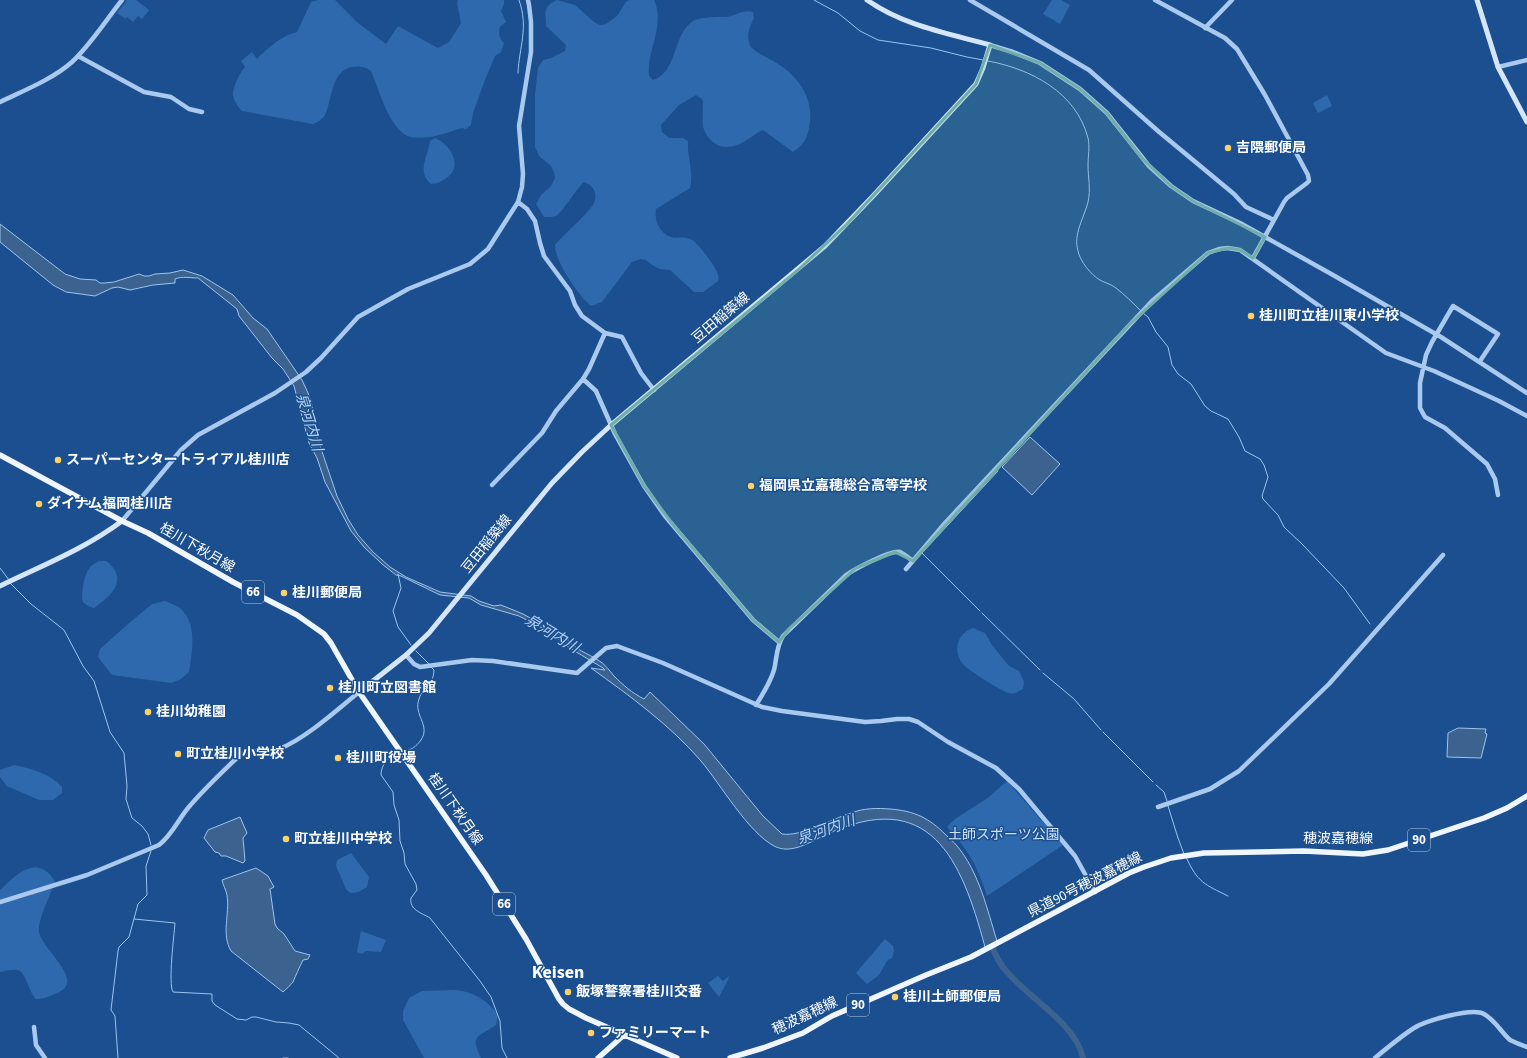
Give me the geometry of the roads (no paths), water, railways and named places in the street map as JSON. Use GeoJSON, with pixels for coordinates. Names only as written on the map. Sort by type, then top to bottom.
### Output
{"type":"FeatureCollection","features":[{"type":"Feature","properties":{"kind":"main road"},"geometry":{"type":"LineString","coordinates":[[867,0],[894,16],[915,24],[990,45]]}},
{"type":"Feature","properties":{"kind":"main road"},"geometry":{"type":"LineString","coordinates":[[1477,0],[1498,67],[1527,122]]}},
{"type":"Feature","properties":{"kind":"main road","name":"豆田稲築線"},"geometry":{"type":"LineString","coordinates":[[359,692],[406,655],[429,634],[552,483],[582,452],[611,425],[825,246],[964,98],[978,80],[990,45]]}},
{"type":"Feature","properties":{"kind":"main road","name":"桂川下秋月線"},"geometry":{"type":"LineString","coordinates":[[0,456],[122,521],[148,533],[233,582],[285,608],[324,634],[331,643],[359,692],[486,875],[526,939],[559,999],[574,1012],[677,1058]]}},
{"type":"Feature","properties":{"kind":"main road"},"geometry":{"type":"LineString","coordinates":[[0,586],[76,551],[100,537],[122,521]]}},
{"type":"Feature","properties":{"kind":"main road","name":"穂波嘉穂線"},"geometry":{"type":"LineString","coordinates":[[1186,855],[1204,853],[1304,851],[1363,854],[1374,853],[1388,850],[1484,818],[1507,808],[1527,796]]}},
{"type":"Feature","properties":{"kind":"main road","name":"県道90号穂波嘉穂線"},"geometry":{"type":"LineString","coordinates":[[998,944],[1144,867],[1186,855]]}},
{"type":"Feature","properties":{"kind":"main road","name":"穂波嘉穂線"},"geometry":{"type":"LineString","coordinates":[[730,1058],[763,1048],[803,1033],[832,1016],[998,944]]}},
{"type":"Feature","properties":{"kind":"main road"},"geometry":{"type":"LineString","coordinates":[[598,1058],[624,1035]]}},
{"type":"Feature","properties":{"kind":"street"},"geometry":{"type":"LineString","coordinates":[[0,102],[62,69],[78,56],[122,0]]}},
{"type":"Feature","properties":{"kind":"street"},"geometry":{"type":"LineString","coordinates":[[122,521],[187,444],[198,435],[283,388],[304,373],[321,358],[358,317],[408,290],[470,264],[488,249],[518,202],[522,187],[523,174],[519,126],[531,52],[530,4],[528,0]]}},
{"type":"Feature","properties":{"kind":"street"},"geometry":{"type":"LineString","coordinates":[[970,0],[1089,70],[1158,131],[1234,194],[1246,207],[1274,220]]}},
{"type":"Feature","properties":{"kind":"street"},"geometry":{"type":"LineString","coordinates":[[1155,0],[1225,38],[1232,44],[1244,59],[1308,175],[1309,181],[1287,198],[1253,258]]}},
{"type":"Feature","properties":{"kind":"street"},"geometry":{"type":"LineString","coordinates":[[1205,28],[1232,0]]}},
{"type":"Feature","properties":{"kind":"street"},"geometry":{"type":"LineString","coordinates":[[990,45],[1013,52],[1040,63],[1080,89],[1103,109],[1142,158],[1171,186],[1193,201],[1240,223],[1441,337],[1527,393]]}},
{"type":"Feature","properties":{"kind":"street"},"geometry":{"type":"LineString","coordinates":[[78,56],[144,92],[171,97],[189,110],[202,112]]}},
{"type":"Feature","properties":{"kind":"street"},"geometry":{"type":"LineString","coordinates":[[1498,67],[1527,60]]}},
{"type":"Feature","properties":{"kind":"street"},"geometry":{"type":"LineString","coordinates":[[518,202],[527,209],[535,221],[544,256],[570,291],[575,305],[582,316],[605,333],[622,337],[641,373],[654,390]]}},
{"type":"Feature","properties":{"kind":"street"},"geometry":{"type":"LineString","coordinates":[[906,569],[992,472],[1130,324],[1163,292],[1212,251],[1228,248],[1240,250],[1386,353],[1424,367],[1499,401],[1527,416]]}},
{"type":"Feature","properties":{"kind":"street"},"geometry":{"type":"LineString","coordinates":[[1480,361],[1498,334],[1453,306],[1426,355],[1420,383],[1420,403],[1422,414],[1425,417],[1445,428],[1487,464],[1495,479],[1498,495]]}},
{"type":"Feature","properties":{"kind":"street"},"geometry":{"type":"LineString","coordinates":[[492,485],[542,433],[556,411],[583,379],[605,333]]}},
{"type":"Feature","properties":{"kind":"street"},"geometry":{"type":"LineString","coordinates":[[583,379],[596,391],[611,425],[644,486],[665,516],[753,620],[779,642]]}},
{"type":"Feature","properties":{"kind":"street"},"geometry":{"type":"LineString","coordinates":[[756,705],[774,671],[779,642],[790,628],[846,575],[856,568],[895,552],[900,552],[913,561]]}},
{"type":"Feature","properties":{"kind":"street"},"geometry":{"type":"LineString","coordinates":[[1158,807],[1210,789],[1239,771],[1329,684],[1443,555]]}},
{"type":"Feature","properties":{"kind":"street"},"geometry":{"type":"LineString","coordinates":[[406,655],[414,664],[420,667],[459,661],[492,661],[575,673],[580,672],[600,653],[611,646],[620,646],[714,685],[756,705],[770,709],[865,722],[909,719],[926,726],[948,742],[996,768],[1011,781],[1076,856],[1095,892]]}},
{"type":"Feature","properties":{"kind":"street"},"geometry":{"type":"LineString","coordinates":[[0,902],[87,876],[159,845],[166,839],[186,810],[198,796],[240,755],[246,752],[276,750],[285,747],[327,718],[359,692]]}},
{"type":"Feature","properties":{"kind":"street"},"geometry":{"type":"LineString","coordinates":[[1375,1058],[1415,1027],[1449,1016],[1475,1011],[1490,1018],[1509,1039],[1517,1044],[1527,1047]]}},
{"type":"Feature","properties":{"kind":"street"},"geometry":{"type":"LineString","coordinates":[[34,1027],[36,1046],[44,1058]]}},
{"type":"Feature","properties":{"kind":"water"},"geometry":{"type":"Polygon","coordinates":[[[0,224],[65,274],[80,279],[96,280],[100,283],[104,283],[114,282],[139,274],[149,276],[183,270],[202,276],[233,295],[253,318],[267,329],[302,380],[312,405],[314,428],[337,496],[348,519],[358,535],[373,552],[390,567],[406,577],[440,592],[471,596],[479,601],[494,606],[501,605],[523,614],[568,639],[578,649],[605,665],[621,683],[644,699],[650,692],[704,744],[763,816],[782,834],[798,833],[851,813],[861,810],[880,808],[899,810],[921,816],[934,824],[955,843],[971,867],[982,891],[997,941],[985,947],[976,915],[965,885],[952,860],[935,839],[915,825],[891,819],[861,822],[794,848],[787,849],[774,846],[754,830],[701,761],[676,735],[635,700],[591,668],[605,670],[603,668],[568,647],[550,632],[519,616],[481,605],[469,598],[440,595],[396,575],[382,564],[364,547],[351,531],[325,482],[317,458],[309,443],[294,386],[283,369],[272,358],[239,316],[237,309],[198,278],[180,278],[175,279],[175,283],[153,285],[130,290],[118,287],[112,288],[95,296],[66,292],[53,285],[0,242],[0,224]]]}},
{"type":"Feature","properties":{"kind":"water"},"geometry":{"type":"Polygon","coordinates":[[[1030,437],[1060,464],[1032,495],[1002,467],[1030,437]]]}},
{"type":"Feature","properties":{"kind":"water"},"geometry":{"type":"Polygon","coordinates":[[[1458,728],[1486,729],[1485,733],[1487,734],[1481,758],[1447,757],[1448,733],[1458,728]]]}},
{"type":"Feature","properties":{"kind":"water"},"geometry":{"type":"Polygon","coordinates":[[[240,817],[247,833],[243,838],[245,861],[243,863],[226,856],[221,856],[219,853],[215,852],[204,838],[208,830],[240,817]]]}},
{"type":"Feature","properties":{"kind":"water"},"geometry":{"type":"Polygon","coordinates":[[[256,868],[268,876],[274,887],[270,889],[275,924],[277,928],[284,934],[295,951],[310,955],[308,959],[303,960],[293,982],[283,992],[231,951],[228,944],[226,931],[228,902],[227,893],[222,880],[256,868]]]}},
{"type":"Feature","properties":{"kind":"waterway"},"geometry":{"type":"LineString","coordinates":[[518,73],[523,37],[522,10],[519,0]]}},
{"type":"Feature","properties":{"kind":"waterway"},"geometry":{"type":"LineString","coordinates":[[814,0],[838,13],[860,31],[878,40],[931,48],[983,60]]}},
{"type":"Feature","properties":{"kind":"waterway"},"geometry":{"type":"LineString","coordinates":[[988,61],[1020,70],[1050,85],[1073,108],[1082,122],[1089,141],[1089,193],[1088,202],[1077,238],[1079,255],[1083,263],[1093,275],[1112,285],[1141,311]]}},
{"type":"Feature","properties":{"kind":"waterway"},"geometry":{"type":"LineString","coordinates":[[1143,313],[1148,317],[1156,332],[1168,347],[1172,365],[1178,374],[1191,384],[1205,406],[1211,411],[1228,419],[1239,437],[1245,451],[1260,459],[1264,465],[1268,477],[1262,496],[1263,499],[1278,515],[1284,527],[1344,588],[1370,624]]}},
{"type":"Feature","properties":{"kind":"waterway"},"geometry":{"type":"LineString","coordinates":[[980,611],[922,553],[998,471]]}},
{"type":"Feature","properties":{"kind":"waterway"},"geometry":{"type":"LineString","coordinates":[[0,568],[9,580]]}},
{"type":"Feature","properties":{"kind":"waterway"},"geometry":{"type":"LineString","coordinates":[[398,574],[401,588],[393,611],[398,627],[411,645]]}},
{"type":"Feature","properties":{"kind":"waterway"},"geometry":{"type":"LineString","coordinates":[[10,583],[31,604],[64,630],[83,666],[94,681],[110,732],[124,753],[127,786],[126,799],[132,818],[142,826],[148,834],[151,845]]}},
{"type":"Feature","properties":{"kind":"waterway"},"geometry":{"type":"LineString","coordinates":[[982,613],[1040,670]]}},
{"type":"Feature","properties":{"kind":"waterway"},"geometry":{"type":"LineString","coordinates":[[416,651],[429,664]]}},
{"type":"Feature","properties":{"kind":"waterway"},"geometry":{"type":"LineString","coordinates":[[404,752],[416,746],[424,735],[418,705],[421,695],[432,680],[434,670],[431,667]]}},
{"type":"Feature","properties":{"kind":"waterway"},"geometry":{"type":"LineString","coordinates":[[1043,673],[1074,699],[1101,730]]}},
{"type":"Feature","properties":{"kind":"waterway"},"geometry":{"type":"LineString","coordinates":[[1103,732],[1153,782]]}},
{"type":"Feature","properties":{"kind":"waterway"},"geometry":{"type":"LineString","coordinates":[[399,753],[386,761],[382,767],[381,775],[393,792],[394,805],[399,820],[400,841],[404,853],[405,864],[416,884],[417,890],[411,898],[412,905],[417,911],[430,918],[491,997],[500,1021],[502,1048],[507,1058]]}},
{"type":"Feature","properties":{"kind":"waterway"},"geometry":{"type":"LineString","coordinates":[[1156,785],[1164,792],[1167,801]]}},
{"type":"Feature","properties":{"kind":"waterway"},"geometry":{"type":"LineString","coordinates":[[1168,806],[1184,854]]}},
{"type":"Feature","properties":{"kind":"waterway"},"geometry":{"type":"LineString","coordinates":[[118,1058],[115,1016],[111,1010],[118,951],[119,947],[129,937],[138,904],[147,895],[146,866],[151,851]]}},
{"type":"Feature","properties":{"kind":"waterway"},"geometry":{"type":"LineString","coordinates":[[1186,857],[1190,866],[1202,882],[1228,896]]}},
{"type":"Feature","properties":{"kind":"waterway"},"geometry":{"type":"LineString","coordinates":[[134,919],[175,923],[171,970],[173,992],[212,994],[212,1001],[215,1005],[237,1019],[246,1020],[256,1017],[276,1022],[299,1025],[339,1058]]}},
{"type":"Feature","properties":{"kind":"waterway","name":"泉河内川"},"geometry":{"type":"LineString","coordinates":[[990,941],[997,958],[1005,970],[1062,1023],[1079,1046],[1083,1058]]}},
{"type":"Feature","properties":{"kind":"waterway"},"geometry":{"type":"LineString","coordinates":[[283,1058],[288,1058]]}},
{"type":"Feature","properties":{"kind":"place","name":"吉隈郵便局"},"geometry":{"type":"Point","coordinates":[1228,148]}},
{"type":"Feature","properties":{"kind":"place","name":"桂川町立桂川東小学校"},"geometry":{"type":"Point","coordinates":[1251,316]}},
{"type":"Feature","properties":{"kind":"place","name":"スーパーセンタートライアル桂川店"},"geometry":{"type":"Point","coordinates":[58,460]}},
{"type":"Feature","properties":{"kind":"place","name":"福岡県立嘉穂総合高等学校"},"geometry":{"type":"Point","coordinates":[751,486]}},
{"type":"Feature","properties":{"kind":"place","name":"ダイナム福岡桂川店"},"geometry":{"type":"Point","coordinates":[39,504]}},
{"type":"Feature","properties":{"kind":"place","name":"桂川郵便局"},"geometry":{"type":"Point","coordinates":[284,593]}},
{"type":"Feature","properties":{"kind":"place","name":"桂川町立図書館"},"geometry":{"type":"Point","coordinates":[330,688]}},
{"type":"Feature","properties":{"kind":"place","name":"桂川幼稚園"},"geometry":{"type":"Point","coordinates":[148,712]}},
{"type":"Feature","properties":{"kind":"place","name":"町立桂川小学校"},"geometry":{"type":"Point","coordinates":[178,754]}},
{"type":"Feature","properties":{"kind":"place","name":"桂川町役場"},"geometry":{"type":"Point","coordinates":[338,758]}},
{"type":"Feature","properties":{"kind":"place","name":"町立桂川中学校"},"geometry":{"type":"Point","coordinates":[286,839]}},
{"type":"Feature","properties":{"kind":"place","name":"飯塚警察署桂川交番"},"geometry":{"type":"Point","coordinates":[568,992]}},
{"type":"Feature","properties":{"kind":"place","name":"桂川土師郵便局"},"geometry":{"type":"Point","coordinates":[895,997]}},
{"type":"Feature","properties":{"kind":"place","name":"ファミリーマート"},"geometry":{"type":"Point","coordinates":[591,1033]}},
{"type":"Feature","properties":{"kind":"district","name":"Keisen"},"geometry":{"type":"Point","coordinates":[558,972]}},
{"type":"Feature","properties":{"kind":"park label","name":"土師スポーツ公園"},"geometry":{"type":"Point","coordinates":[1004,835]}}]}
